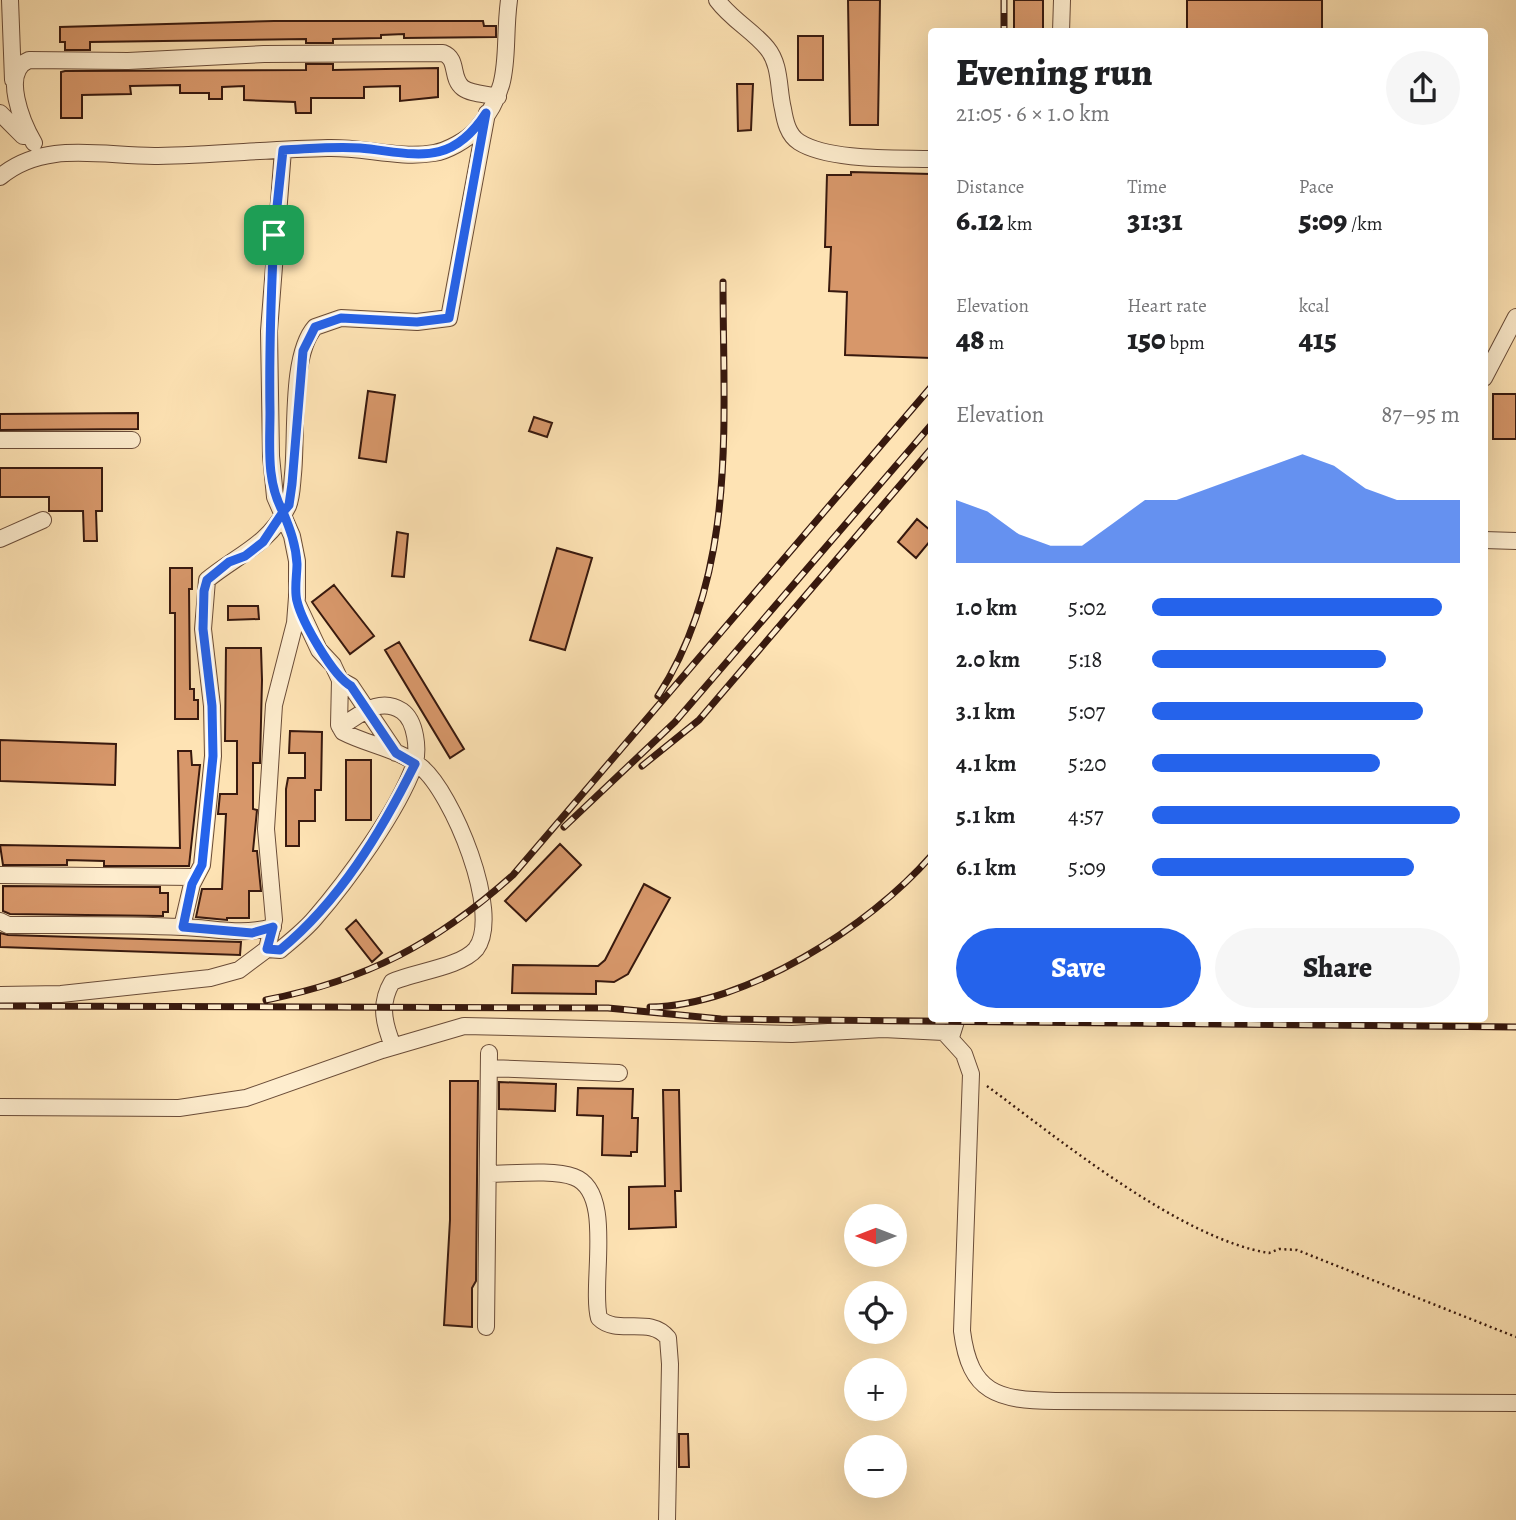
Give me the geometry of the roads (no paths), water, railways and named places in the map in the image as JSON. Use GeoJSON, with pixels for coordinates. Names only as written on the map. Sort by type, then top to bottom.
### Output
{"type":"FeatureCollection","features":[{"type":"Feature","properties":{"kind":"lane"},"geometry":{"type":"LineString","coordinates":[[10,0],[13,82],[20,118],[34,143]]}},
{"type":"Feature","properties":{"kind":"lane"},"geometry":{"type":"LineString","coordinates":[[0,177],[23,162],[49,152],[157,156],[361,148],[405,156],[437,153],[467,138],[498,96],[509,50],[509,0]]}},
{"type":"Feature","properties":{"kind":"lane"},"geometry":{"type":"LineString","coordinates":[[717,0],[730,19],[767,48],[776,66],[785,119],[797,141],[818,149],[853,156],[928,159]]}},
{"type":"Feature","properties":{"kind":"lane"},"geometry":{"type":"LineString","coordinates":[[1061,28],[1062,0]]}},
{"type":"Feature","properties":{"kind":"lane"},"geometry":{"type":"LineString","coordinates":[[13,82],[19,65],[29,60],[128,61],[264,54],[443,53],[452,60],[456,80],[464,89],[498,96]]}},
{"type":"Feature","properties":{"kind":"lane"},"geometry":{"type":"LineString","coordinates":[[0,113],[34,143],[49,152]]}},
{"type":"Feature","properties":{"kind":"lane"},"geometry":{"type":"LineString","coordinates":[[183,927],[187,899],[202,865],[213,756],[212,706],[203,629],[207,580],[229,562],[245,556],[263,542],[289,505],[303,351],[310,333],[322,323],[341,318],[417,322],[449,318],[486,113]]}},
{"type":"Feature","properties":{"kind":"lane"},"geometry":{"type":"LineString","coordinates":[[0,995],[61,994],[199,980],[239,970],[267,949],[273,927],[273,893],[266,829],[270,756],[274,705],[295,623],[297,561],[272,483],[269,331],[283,150]]}},
{"type":"Feature","properties":{"kind":"lane"},"geometry":{"type":"LineString","coordinates":[[1488,370],[1516,317]]}},
{"type":"Feature","properties":{"kind":"lane"},"geometry":{"type":"LineString","coordinates":[[0,440],[132,440]]}},
{"type":"Feature","properties":{"kind":"lane"},"geometry":{"type":"LineString","coordinates":[[0,539],[43,520]]}},
{"type":"Feature","properties":{"kind":"lane"},"geometry":{"type":"LineString","coordinates":[[1488,540],[1516,541]]}},
{"type":"Feature","properties":{"kind":"lane"},"geometry":{"type":"LineString","coordinates":[[296,601],[319,650],[333,665],[340,680],[343,732],[365,743],[396,753],[415,764],[439,787],[475,869],[483,902],[482,934],[470,954],[392,982],[383,1007],[385,1027],[393,1046]]}},
{"type":"Feature","properties":{"kind":"lane"},"geometry":{"type":"LineString","coordinates":[[340,680],[351,686],[396,753]]}},
{"type":"Feature","properties":{"kind":"lane"},"geometry":{"type":"LineString","coordinates":[[267,949],[280,950],[314,919],[364,855],[415,764],[413,730],[406,714],[392,704],[379,704],[341,727]]}},
{"type":"Feature","properties":{"kind":"lane"},"geometry":{"type":"LineString","coordinates":[[0,875],[195,877]]}},
{"type":"Feature","properties":{"kind":"lane"},"geometry":{"type":"LineString","coordinates":[[0,921],[8,925],[183,927],[241,933],[273,927]]}},
{"type":"Feature","properties":{"kind":"lane"},"geometry":{"type":"LineString","coordinates":[[951,1037],[956,1022]]}},
{"type":"Feature","properties":{"kind":"lane"},"geometry":{"type":"LineString","coordinates":[[0,1107],[179,1108],[246,1098],[393,1046],[464,1026],[792,1034],[928,1030],[944,1032],[964,1054],[971,1074],[962,1331],[967,1361],[982,1383],[995,1393],[1007,1399],[1045,1401],[1516,1403]]}},
{"type":"Feature","properties":{"kind":"lane"},"geometry":{"type":"LineString","coordinates":[[486,1327],[490,1061],[619,1073]]}},
{"type":"Feature","properties":{"kind":"lane"},"geometry":{"type":"LineString","coordinates":[[488,1174],[565,1174],[584,1182],[597,1206],[599,1318],[611,1325],[654,1327],[668,1338],[670,1364],[667,1520]]}},
{"type":"Feature","properties":{"kind":"railway"},"geometry":{"type":"LineString","coordinates":[[1004,0],[1004,28]]}},
{"type":"Feature","properties":{"kind":"railway"},"geometry":{"type":"LineString","coordinates":[[658,696],[684,648],[702,599],[714,548],[724,442],[723,282]]}},
{"type":"Feature","properties":{"kind":"railway"},"geometry":{"type":"LineString","coordinates":[[266,1000],[337,982],[399,956],[457,920],[513,875],[928,391]]}},
{"type":"Feature","properties":{"kind":"railway"},"geometry":{"type":"LineString","coordinates":[[564,827],[675,722],[928,428]]}},
{"type":"Feature","properties":{"kind":"railway"},"geometry":{"type":"LineString","coordinates":[[642,766],[699,720],[928,453]]}},
{"type":"Feature","properties":{"kind":"railway"},"geometry":{"type":"LineString","coordinates":[[650,1007],[687,1003],[726,993],[804,957],[875,909],[928,859]]}},
{"type":"Feature","properties":{"kind":"railway"},"geometry":{"type":"LineString","coordinates":[[0,1006],[608,1008],[721,1019],[928,1021]]}},
{"type":"Feature","properties":{"kind":"railway"},"geometry":{"type":"LineString","coordinates":[[1019,1022],[1516,1027]]}}]}
